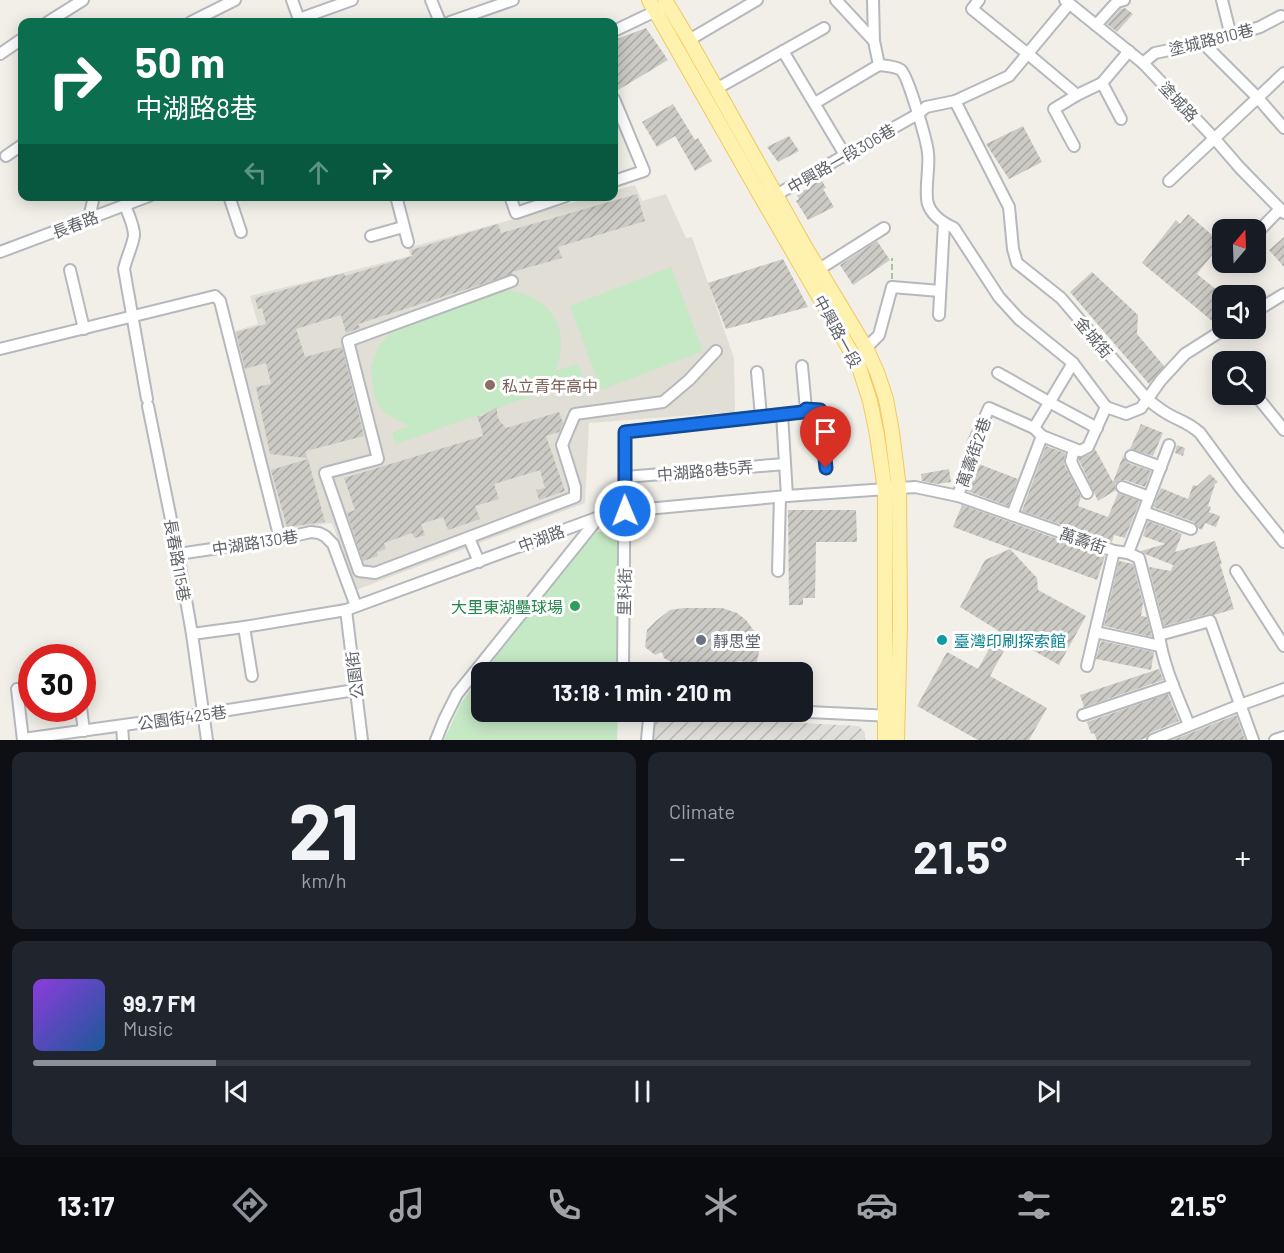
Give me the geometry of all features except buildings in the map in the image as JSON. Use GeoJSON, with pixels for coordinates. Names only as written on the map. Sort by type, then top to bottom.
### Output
{"type":"FeatureCollection","features":[{"type":"Feature","properties":{"kind":"main road","name":"中興路一段"},"geometry":{"type":"LineString","coordinates":[[660,4],[689,40],[776,195],[858,364],[870,401],[885,490],[892,716],[897,740]]}},
{"type":"Feature","properties":{"kind":"main road","name":"中興路一段"},"geometry":{"type":"LineString","coordinates":[[660,4],[764,202],[866,348],[886,399],[899,488],[892,716],[885,740]]}},
{"type":"Feature","properties":{"kind":"street"},"geometry":{"type":"LineString","coordinates":[[54,18],[83,0]]}},
{"type":"Feature","properties":{"kind":"street"},"geometry":{"type":"LineString","coordinates":[[199,18],[235,0]]}},
{"type":"Feature","properties":{"kind":"street"},"geometry":{"type":"LineString","coordinates":[[292,0],[298,18]]}},
{"type":"Feature","properties":{"kind":"street"},"geometry":{"type":"LineString","coordinates":[[307,18],[352,0]]}},
{"type":"Feature","properties":{"kind":"street"},"geometry":{"type":"LineString","coordinates":[[431,0],[438,18]]}},
{"type":"Feature","properties":{"kind":"street"},"geometry":{"type":"LineString","coordinates":[[461,18],[513,0]]}},
{"type":"Feature","properties":{"kind":"street"},"geometry":{"type":"LineString","coordinates":[[689,40],[757,0]]}},
{"type":"Feature","properties":{"kind":"street"},"geometry":{"type":"LineString","coordinates":[[836,0],[874,41]]}},
{"type":"Feature","properties":{"kind":"street"},"geometry":{"type":"LineString","coordinates":[[873,0],[874,41],[879,65]]}},
{"type":"Feature","properties":{"kind":"street"},"geometry":{"type":"LineString","coordinates":[[979,0],[972,9],[1077,95]]}},
{"type":"Feature","properties":{"kind":"street"},"geometry":{"type":"LineString","coordinates":[[1096,25],[1117,2],[1124,0]]}},
{"type":"Feature","properties":{"kind":"street"},"geometry":{"type":"LineString","coordinates":[[1222,0],[1231,36]]}},
{"type":"Feature","properties":{"kind":"street","name":"中興路一段306巷"},"geometry":{"type":"LineString","coordinates":[[764,202],[918,114],[926,107],[955,101],[1009,76],[1067,2]]}},
{"type":"Feature","properties":{"kind":"street","name":"塗城路"},"geometry":{"type":"LineString","coordinates":[[1067,2],[1143,63],[1282,211]]}},
{"type":"Feature","properties":{"kind":"street"},"geometry":{"type":"LineString","coordinates":[[618,29],[660,4]]}},
{"type":"Feature","properties":{"kind":"street","name":"塗城路810巷"},"geometry":{"type":"LineString","coordinates":[[1143,63],[1155,53],[1231,36],[1260,27],[1281,16]]}},
{"type":"Feature","properties":{"kind":"street"},"geometry":{"type":"LineString","coordinates":[[716,89],[824,28]]}},
{"type":"Feature","properties":{"kind":"street"},"geometry":{"type":"LineString","coordinates":[[0,54],[18,42]]}},
{"type":"Feature","properties":{"kind":"street"},"geometry":{"type":"LineString","coordinates":[[1203,43],[1257,97],[1284,128]]}},
{"type":"Feature","properties":{"kind":"street"},"geometry":{"type":"LineString","coordinates":[[783,51],[845,155]]}},
{"type":"Feature","properties":{"kind":"street"},"geometry":{"type":"LineString","coordinates":[[1074,146],[1054,109],[1101,83],[1129,51]]}},
{"type":"Feature","properties":{"kind":"street"},"geometry":{"type":"LineString","coordinates":[[815,103],[879,65],[900,69],[905,75],[928,153],[927,202],[934,214],[954,228],[999,297],[1019,319],[1073,363],[1106,407],[1126,414],[1140,408],[1185,354],[1212,337]]}},
{"type":"Feature","properties":{"kind":"street"},"geometry":{"type":"LineString","coordinates":[[1169,181],[1257,97],[1283,77]]}},
{"type":"Feature","properties":{"kind":"street"},"geometry":{"type":"LineString","coordinates":[[1101,83],[1121,119]]}},
{"type":"Feature","properties":{"kind":"street","name":"金城街"},"geometry":{"type":"LineString","coordinates":[[955,101],[1009,207],[1013,249],[1017,263],[1061,298],[1147,399],[1164,412],[1193,426],[1200,433],[1284,542]]}},
{"type":"Feature","properties":{"kind":"street"},"geometry":{"type":"LineString","coordinates":[[618,121],[644,171],[618,180]]}},
{"type":"Feature","properties":{"kind":"street"},"geometry":{"type":"LineString","coordinates":[[6,156],[18,148]]}},
{"type":"Feature","properties":{"kind":"street"},"geometry":{"type":"LineString","coordinates":[[89,218],[93,201]]}},
{"type":"Feature","properties":{"kind":"street","name":"長春路"},"geometry":{"type":"LineString","coordinates":[[0,252],[136,201]]}},
{"type":"Feature","properties":{"kind":"street"},"geometry":{"type":"LineString","coordinates":[[231,201],[241,232]]}},
{"type":"Feature","properties":{"kind":"street"},"geometry":{"type":"LineString","coordinates":[[397,201],[408,242]]}},
{"type":"Feature","properties":{"kind":"street"},"geometry":{"type":"LineString","coordinates":[[512,201],[516,213],[551,201]]}},
{"type":"Feature","properties":{"kind":"street","name":"長春路115巷"},"geometry":{"type":"LineString","coordinates":[[125,205],[134,236],[124,269],[147,402],[178,554],[207,740]]}},
{"type":"Feature","properties":{"kind":"street"},"geometry":{"type":"LineString","coordinates":[[1266,225],[1282,211]]}},
{"type":"Feature","properties":{"kind":"street"},"geometry":{"type":"LineString","coordinates":[[939,315],[944,223]]}},
{"type":"Feature","properties":{"kind":"street"},"geometry":{"type":"LineString","coordinates":[[371,236],[403,227]]}},
{"type":"Feature","properties":{"kind":"street"},"geometry":{"type":"LineString","coordinates":[[813,273],[884,228]]}},
{"type":"Feature","properties":{"kind":"street"},"geometry":{"type":"LineString","coordinates":[[70,270],[84,328]]}},
{"type":"Feature","properties":{"kind":"street"},"geometry":{"type":"LineString","coordinates":[[512,281],[348,341],[378,459],[325,473],[358,571],[375,573],[575,497],[576,487],[562,445],[575,414],[663,402],[689,380],[716,351]]}},
{"type":"Feature","properties":{"kind":"street"},"geometry":{"type":"LineString","coordinates":[[866,348],[879,335],[892,287],[940,291]]}},
{"type":"Feature","properties":{"kind":"street"},"geometry":{"type":"LineString","coordinates":[[1266,305],[1284,294]]}},
{"type":"Feature","properties":{"kind":"street"},"geometry":{"type":"LineString","coordinates":[[0,350],[215,296],[220,301],[279,539]]}},
{"type":"Feature","properties":{"kind":"street"},"geometry":{"type":"LineString","coordinates":[[1073,363],[1034,428],[1042,436],[1080,451],[1088,447],[1106,407]]}},
{"type":"Feature","properties":{"kind":"street"},"geometry":{"type":"LineString","coordinates":[[802,366],[806,409]]}},
{"type":"Feature","properties":{"kind":"street"},"geometry":{"type":"LineString","coordinates":[[757,372],[761,416],[803,412],[806,409],[820,410],[826,468]]}},
{"type":"Feature","properties":{"kind":"street"},"geometry":{"type":"LineString","coordinates":[[998,373],[1097,428]]}},
{"type":"Feature","properties":{"kind":"street"},"geometry":{"type":"LineString","coordinates":[[1264,405],[1284,430]]}},
{"type":"Feature","properties":{"kind":"street","name":"萬壽街2巷"},"geometry":{"type":"LineString","coordinates":[[957,496],[974,442],[988,408],[1034,428]]}},
{"type":"Feature","properties":{"kind":"street"},"geometry":{"type":"LineString","coordinates":[[778,571],[785,464],[782,414]]}},
{"type":"Feature","properties":{"kind":"street","name":"里科街"},"geometry":{"type":"LineString","coordinates":[[623,662],[625,432],[761,416]]}},
{"type":"Feature","properties":{"kind":"street"},"geometry":{"type":"LineString","coordinates":[[1012,515],[1042,436]]}},
{"type":"Feature","properties":{"kind":"street"},"geometry":{"type":"LineString","coordinates":[[1128,554],[1169,445]]}},
{"type":"Feature","properties":{"kind":"street"},"geometry":{"type":"LineString","coordinates":[[1074,449],[1071,461],[1087,493]]}},
{"type":"Feature","properties":{"kind":"street"},"geometry":{"type":"LineString","coordinates":[[1131,456],[1161,467]]}},
{"type":"Feature","properties":{"kind":"street","name":"中湖路8巷5弄"},"geometry":{"type":"LineString","coordinates":[[624,477],[785,464]]}},
{"type":"Feature","properties":{"kind":"street","name":"萬壽街"},"geometry":{"type":"LineString","coordinates":[[899,488],[915,487],[957,496],[1139,558],[1173,685],[1189,725]]}},
{"type":"Feature","properties":{"kind":"street"},"geometry":{"type":"LineString","coordinates":[[1122,487],[1149,497]]}},
{"type":"Feature","properties":{"kind":"street","name":"中湖路"},"geometry":{"type":"LineString","coordinates":[[192,634],[351,608],[599,517],[625,511],[899,488]]}},
{"type":"Feature","properties":{"kind":"street"},"geometry":{"type":"LineString","coordinates":[[1144,512],[1191,529]]}},
{"type":"Feature","properties":{"kind":"street"},"geometry":{"type":"LineString","coordinates":[[435,740],[458,694],[599,517]]}},
{"type":"Feature","properties":{"kind":"street","name":"中湖路130巷"},"geometry":{"type":"LineString","coordinates":[[178,554],[311,532],[325,536],[330,539],[351,608]]}},
{"type":"Feature","properties":{"kind":"street"},"geometry":{"type":"LineString","coordinates":[[470,538],[478,561]]}},
{"type":"Feature","properties":{"kind":"street"},"geometry":{"type":"LineString","coordinates":[[1087,666],[1114,550]]}},
{"type":"Feature","properties":{"kind":"street"},"geometry":{"type":"LineString","coordinates":[[1236,571],[1284,646]]}},
{"type":"Feature","properties":{"kind":"street","name":"公園街"},"geometry":{"type":"LineString","coordinates":[[351,608],[355,690],[362,740]]}},
{"type":"Feature","properties":{"kind":"street"},"geometry":{"type":"LineString","coordinates":[[1095,632],[1160,641],[1210,621],[1253,740]]}},
{"type":"Feature","properties":{"kind":"street"},"geometry":{"type":"LineString","coordinates":[[244,627],[252,676]]}},
{"type":"Feature","properties":{"kind":"street"},"geometry":{"type":"LineString","coordinates":[[1083,715],[1173,685]]}},
{"type":"Feature","properties":{"kind":"street","name":"公園街425巷"},"geometry":{"type":"LineString","coordinates":[[17,689],[23,740],[355,690]]}},
{"type":"Feature","properties":{"kind":"street"},"geometry":{"type":"LineString","coordinates":[[1153,740],[1284,689]]}},
{"type":"Feature","properties":{"kind":"street"},"geometry":{"type":"LineString","coordinates":[[813,712],[892,716]]}},
{"type":"Feature","properties":{"kind":"street"},"geometry":{"type":"LineString","coordinates":[[83,722],[84,730]]}},
{"type":"Feature","properties":{"kind":"street"},"geometry":{"type":"LineString","coordinates":[[647,740],[649,722]]}},
{"type":"Feature","properties":{"kind":"street"},"geometry":{"type":"LineString","coordinates":[[122,726],[123,740]]}},
{"type":"Feature","properties":{"kind":"street"},"geometry":{"type":"LineString","coordinates":[[1275,740],[1284,737]]}},
{"type":"Feature","properties":{"kind":"path"},"geometry":{"type":"LineString","coordinates":[[892,258],[892,287]]}},
{"type":"Feature","properties":{"kind":"shaded area","name":"私立青年高中"},"geometry":{"type":"Polygon","coordinates":[[[635,185],[642,201],[666,194],[686,238],[692,237],[734,358],[735,412],[589,423],[585,503],[356,590],[332,523],[286,529],[280,526],[232,332],[258,324],[250,296],[410,256],[408,248],[578,201],[618,201],[618,190],[635,185]]]}},
{"type":"Feature","properties":{"kind":"shaded area"},"geometry":{"type":"Polygon","coordinates":[[[643,722],[780,722],[859,726],[865,733],[865,740],[642,740],[643,722]]]}},
{"type":"Feature","properties":{"kind":"green space"},"geometry":{"type":"Polygon","coordinates":[[[671,267],[703,351],[601,390],[570,306],[671,267]]]}},
{"type":"Feature","properties":{"kind":"green space"},"geometry":{"type":"Polygon","coordinates":[[[510,291],[525,294],[547,308],[555,318],[561,343],[560,357],[555,371],[578,364],[583,378],[396,444],[392,433],[409,426],[386,414],[374,396],[371,367],[378,347],[392,331],[498,292],[510,291]]]}},
{"type":"Feature","properties":{"kind":"green space","name":"大里東湖壘球場"},"geometry":{"type":"Polygon","coordinates":[[[597,532],[617,532],[618,662],[492,662],[560,568],[597,532]]]}},
{"type":"Feature","properties":{"kind":"green space"},"geometry":{"type":"Polygon","coordinates":[[[471,690],[471,722],[618,722],[617,740],[444,740],[461,703],[471,690]]]}},
{"type":"Feature","properties":{"kind":"place","name":"私立青年高中"},"geometry":{"type":"Point","coordinates":[490,385]}},
{"type":"Feature","properties":{"kind":"place","name":"大里東湖壘球場"},"geometry":{"type":"Point","coordinates":[575,606]}},
{"type":"Feature","properties":{"kind":"place","name":"靜思堂"},"geometry":{"type":"Point","coordinates":[701,640]}},
{"type":"Feature","properties":{"kind":"place","name":"臺灣印刷探索館"},"geometry":{"type":"Point","coordinates":[942,640]}},
{"type":"Feature","properties":{"kind":"route"},"geometry":{"type":"LineString","coordinates":[[625,511],[625,432],[803,412],[806,409],[820,410],[826,468]]}}]}
